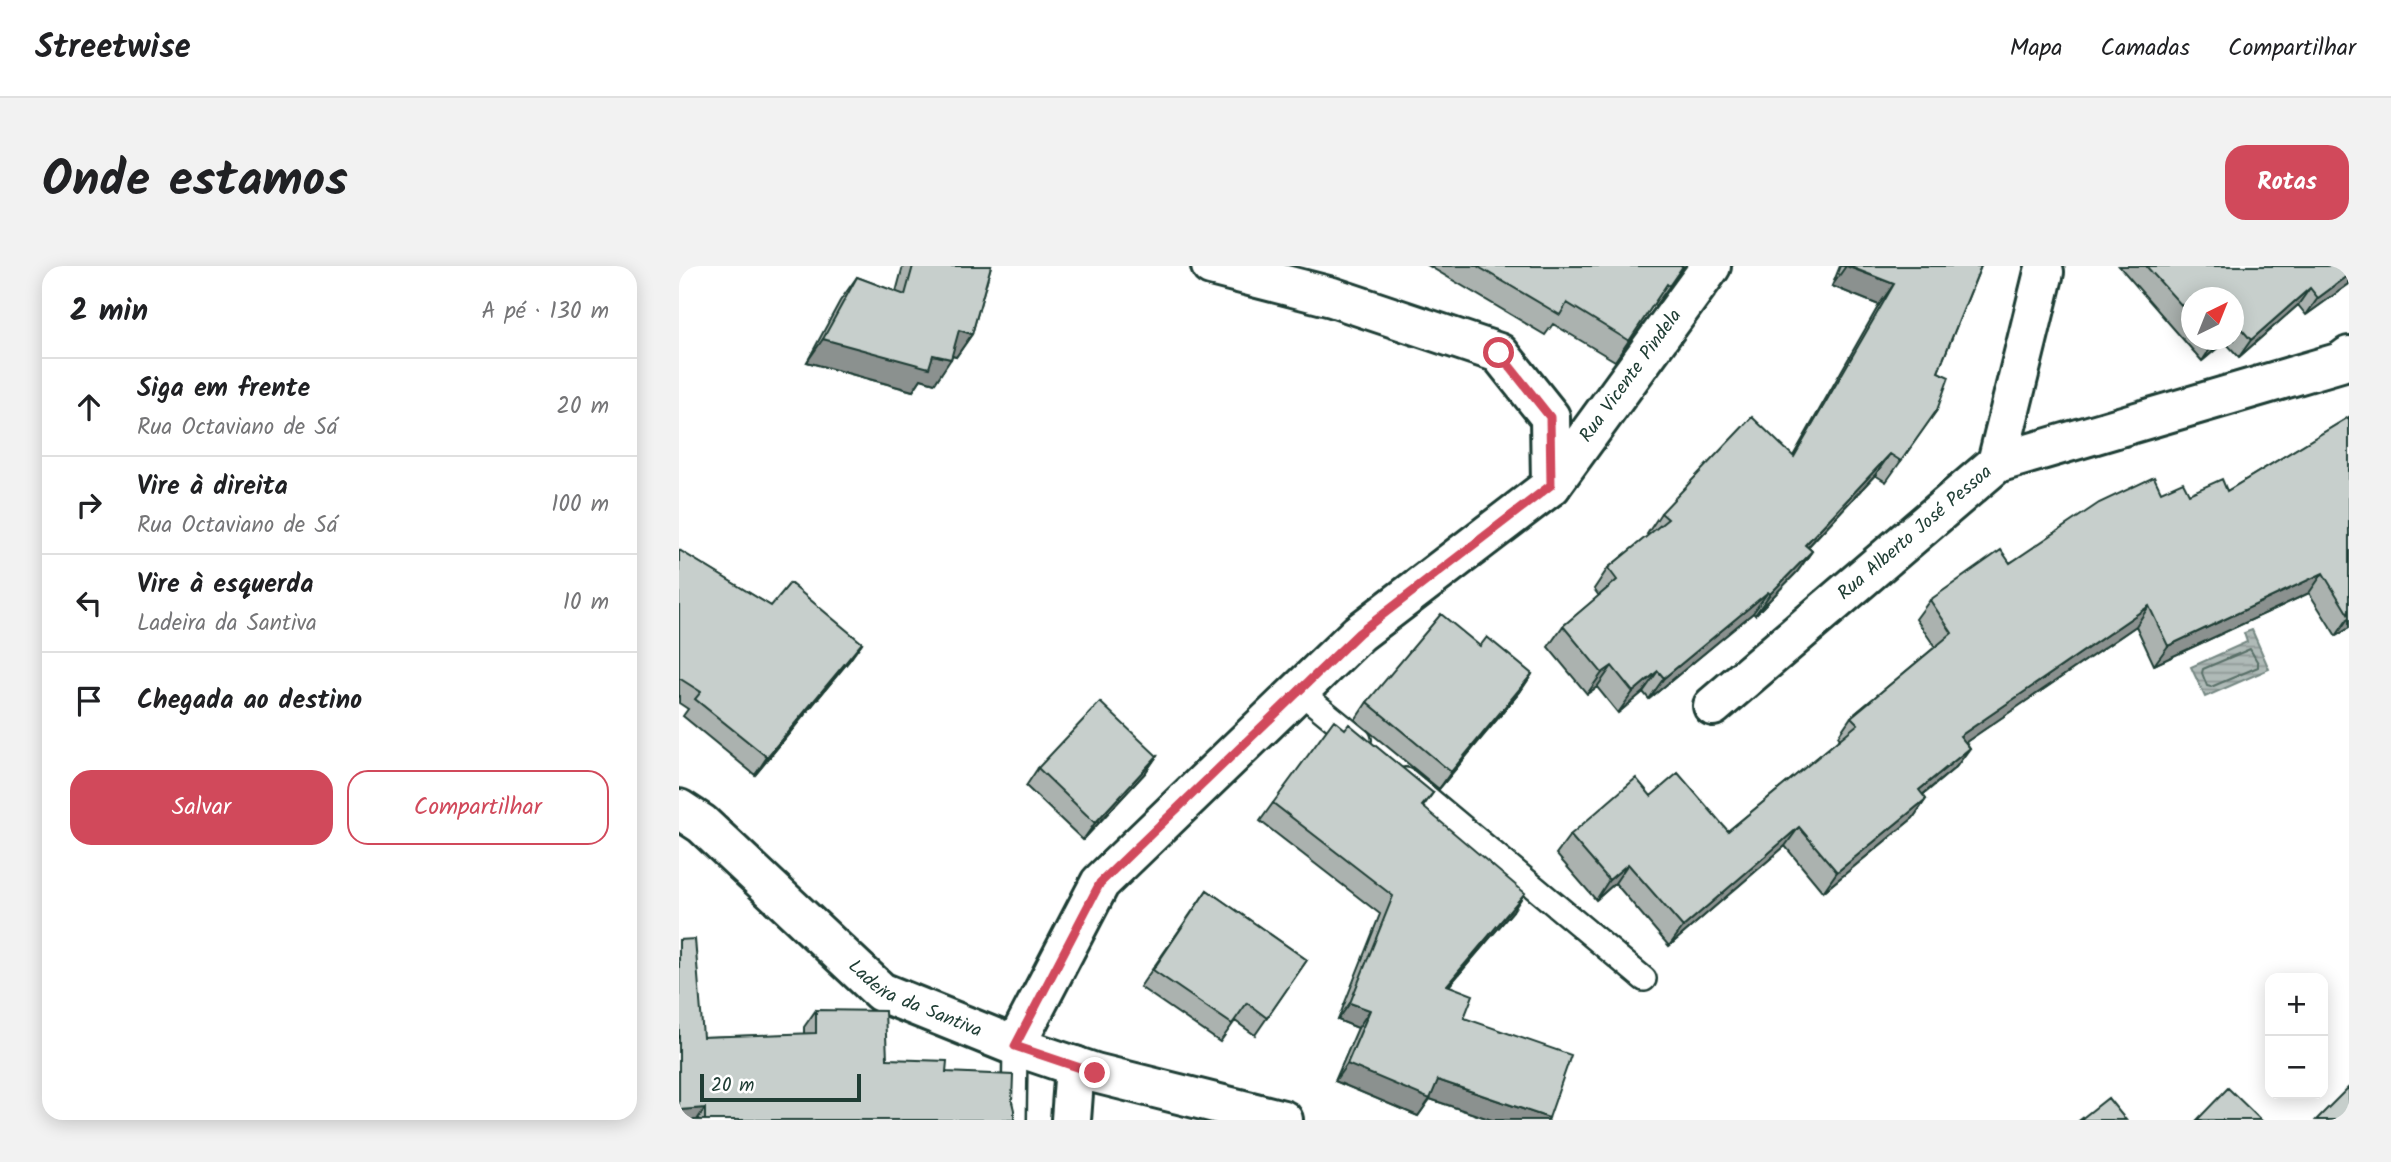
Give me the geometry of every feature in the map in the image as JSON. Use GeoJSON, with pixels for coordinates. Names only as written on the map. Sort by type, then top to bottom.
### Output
{"type":"FeatureCollection","features":[{"type":"Feature","properties":{"kind":"street"},"geometry":{"type":"LineString","coordinates":[[1211,266],[1332,297],[1499,353],[1550,417],[1551,485]]}},
{"type":"Feature","properties":{"kind":"street","name":"Rua Vicente Pindela"},"geometry":{"type":"LineString","coordinates":[[1015,1046],[1100,883],[1359,633],[1551,485],[1711,266]]}},
{"type":"Feature","properties":{"kind":"street"},"geometry":{"type":"LineString","coordinates":[[1997,463],[2044,272]]}},
{"type":"Feature","properties":{"kind":"street","name":"Rua Alberto José Pessoa"},"geometry":{"type":"LineString","coordinates":[[1713,706],[1997,463],[2341,362],[2349,356]]}},
{"type":"Feature","properties":{"kind":"street","name":"Ladeira da Santiva"},"geometry":{"type":"LineString","coordinates":[[679,809],[702,824],[881,992],[1015,1046],[1075,1066],[1283,1120]]}},
{"type":"Feature","properties":{"kind":"street"},"geometry":{"type":"LineString","coordinates":[[1071,1120],[1075,1066]]}},
{"type":"Feature","properties":{"kind":"lane"},"geometry":{"type":"LineString","coordinates":[[1299,691],[1373,752]]}},
{"type":"Feature","properties":{"kind":"lane"},"geometry":{"type":"LineString","coordinates":[[1393,769],[1644,979]]}},
{"type":"Feature","properties":{"kind":"lane"},"geometry":{"type":"LineString","coordinates":[[1014,1120],[1015,1046]]}},
{"type":"Feature","properties":{"kind":"water"},"geometry":{"type":"Polygon","coordinates":[[[2252,630],[2269,669],[2205,697],[2191,667],[2247,642],[2244,633],[2252,630]]]}},
{"type":"Feature","properties":{"kind":"building"},"geometry":{"type":"Polygon","coordinates":[[[913,266],[991,266],[972,334],[959,330],[951,359],[933,355],[929,368],[823,339],[857,277],[905,295],[913,266]]]}},
{"type":"Feature","properties":{"kind":"building"},"geometry":{"type":"Polygon","coordinates":[[[1477,266],[1683,266],[1669,286],[1667,284],[1629,341],[1567,303],[1560,315],[1477,266]]]}},
{"type":"Feature","properties":{"kind":"building"},"geometry":{"type":"Polygon","coordinates":[[[1848,266],[1981,266],[1938,372],[1949,377],[1937,410],[1901,461],[1890,454],[1805,545],[1812,551],[1770,594],[1768,592],[1664,678],[1658,671],[1633,692],[1612,666],[1602,673],[1563,626],[1617,580],[1608,568],[1668,519],[1661,513],[1752,417],[1794,457],[1894,284],[1848,266]]]}},
{"type":"Feature","properties":{"kind":"building"},"geometry":{"type":"Polygon","coordinates":[[[2146,266],[2349,266],[2349,275],[2318,298],[2310,288],[2251,340],[2244,332],[2244,287],[2181,287],[2181,305],[2146,266]]]}},
{"type":"Feature","properties":{"kind":"building"},"geometry":{"type":"Polygon","coordinates":[[[2349,417],[2349,616],[2323,573],[2168,646],[2149,606],[1960,736],[1970,748],[1919,790],[1926,799],[1837,872],[1799,827],[1683,927],[1628,864],[1609,880],[1570,835],[1636,778],[1651,796],[1678,773],[1728,831],[1858,724],[1851,717],[1952,633],[1930,600],[2001,550],[2010,563],[2099,503],[2154,477],[2161,492],[2183,482],[2189,494],[2222,479],[2227,491],[2349,417]]]}},
{"type":"Feature","properties":{"kind":"building"},"geometry":{"type":"Polygon","coordinates":[[[679,550],[771,606],[790,583],[862,643],[767,757],[695,699],[701,692],[679,678],[679,550]]]}},
{"type":"Feature","properties":{"kind":"building"},"geometry":{"type":"Polygon","coordinates":[[[1441,614],[1480,646],[1487,637],[1532,674],[1451,772],[1367,702],[1441,614]]]}},
{"type":"Feature","properties":{"kind":"building"},"geometry":{"type":"Polygon","coordinates":[[[1100,702],[1157,756],[1095,823],[1038,768],[1100,702]]]}},
{"type":"Feature","properties":{"kind":"building"},"geometry":{"type":"Polygon","coordinates":[[[1334,720],[1345,729],[1349,724],[1433,793],[1422,806],[1525,893],[1447,985],[1473,995],[1464,1018],[1571,1055],[1549,1118],[1438,1080],[1430,1099],[1347,1064],[1370,1010],[1350,1003],[1393,896],[1273,803],[1334,720]]]}},
{"type":"Feature","properties":{"kind":"building"},"geometry":{"type":"Polygon","coordinates":[[[1207,890],[1307,960],[1267,1018],[1247,1003],[1232,1024],[1153,970],[1207,890]]]}},
{"type":"Feature","properties":{"kind":"building"},"geometry":{"type":"Polygon","coordinates":[[[695,939],[703,1037],[816,1033],[816,1010],[885,1011],[887,1059],[947,1061],[946,1072],[1013,1075],[1014,1120],[705,1120],[705,1108],[679,1110],[679,940],[695,939]]]}},
{"type":"Feature","properties":{"kind":"building"},"geometry":{"type":"Polygon","coordinates":[[[2228,1088],[2261,1120],[2197,1120],[2228,1088]]]}},
{"type":"Feature","properties":{"kind":"building"},"geometry":{"type":"Polygon","coordinates":[[[2348,1088],[2349,1120],[2316,1120],[2348,1088]]]}},
{"type":"Feature","properties":{"kind":"building"},"geometry":{"type":"Polygon","coordinates":[[[2108,1098],[2126,1120],[2080,1120],[2108,1098]]]}},
{"type":"Feature","properties":{"kind":"route"},"geometry":{"type":"LineString","coordinates":[[1095,1073],[1015,1046],[1100,883],[1359,633],[1551,485],[1550,417],[1499,353]]}}]}
